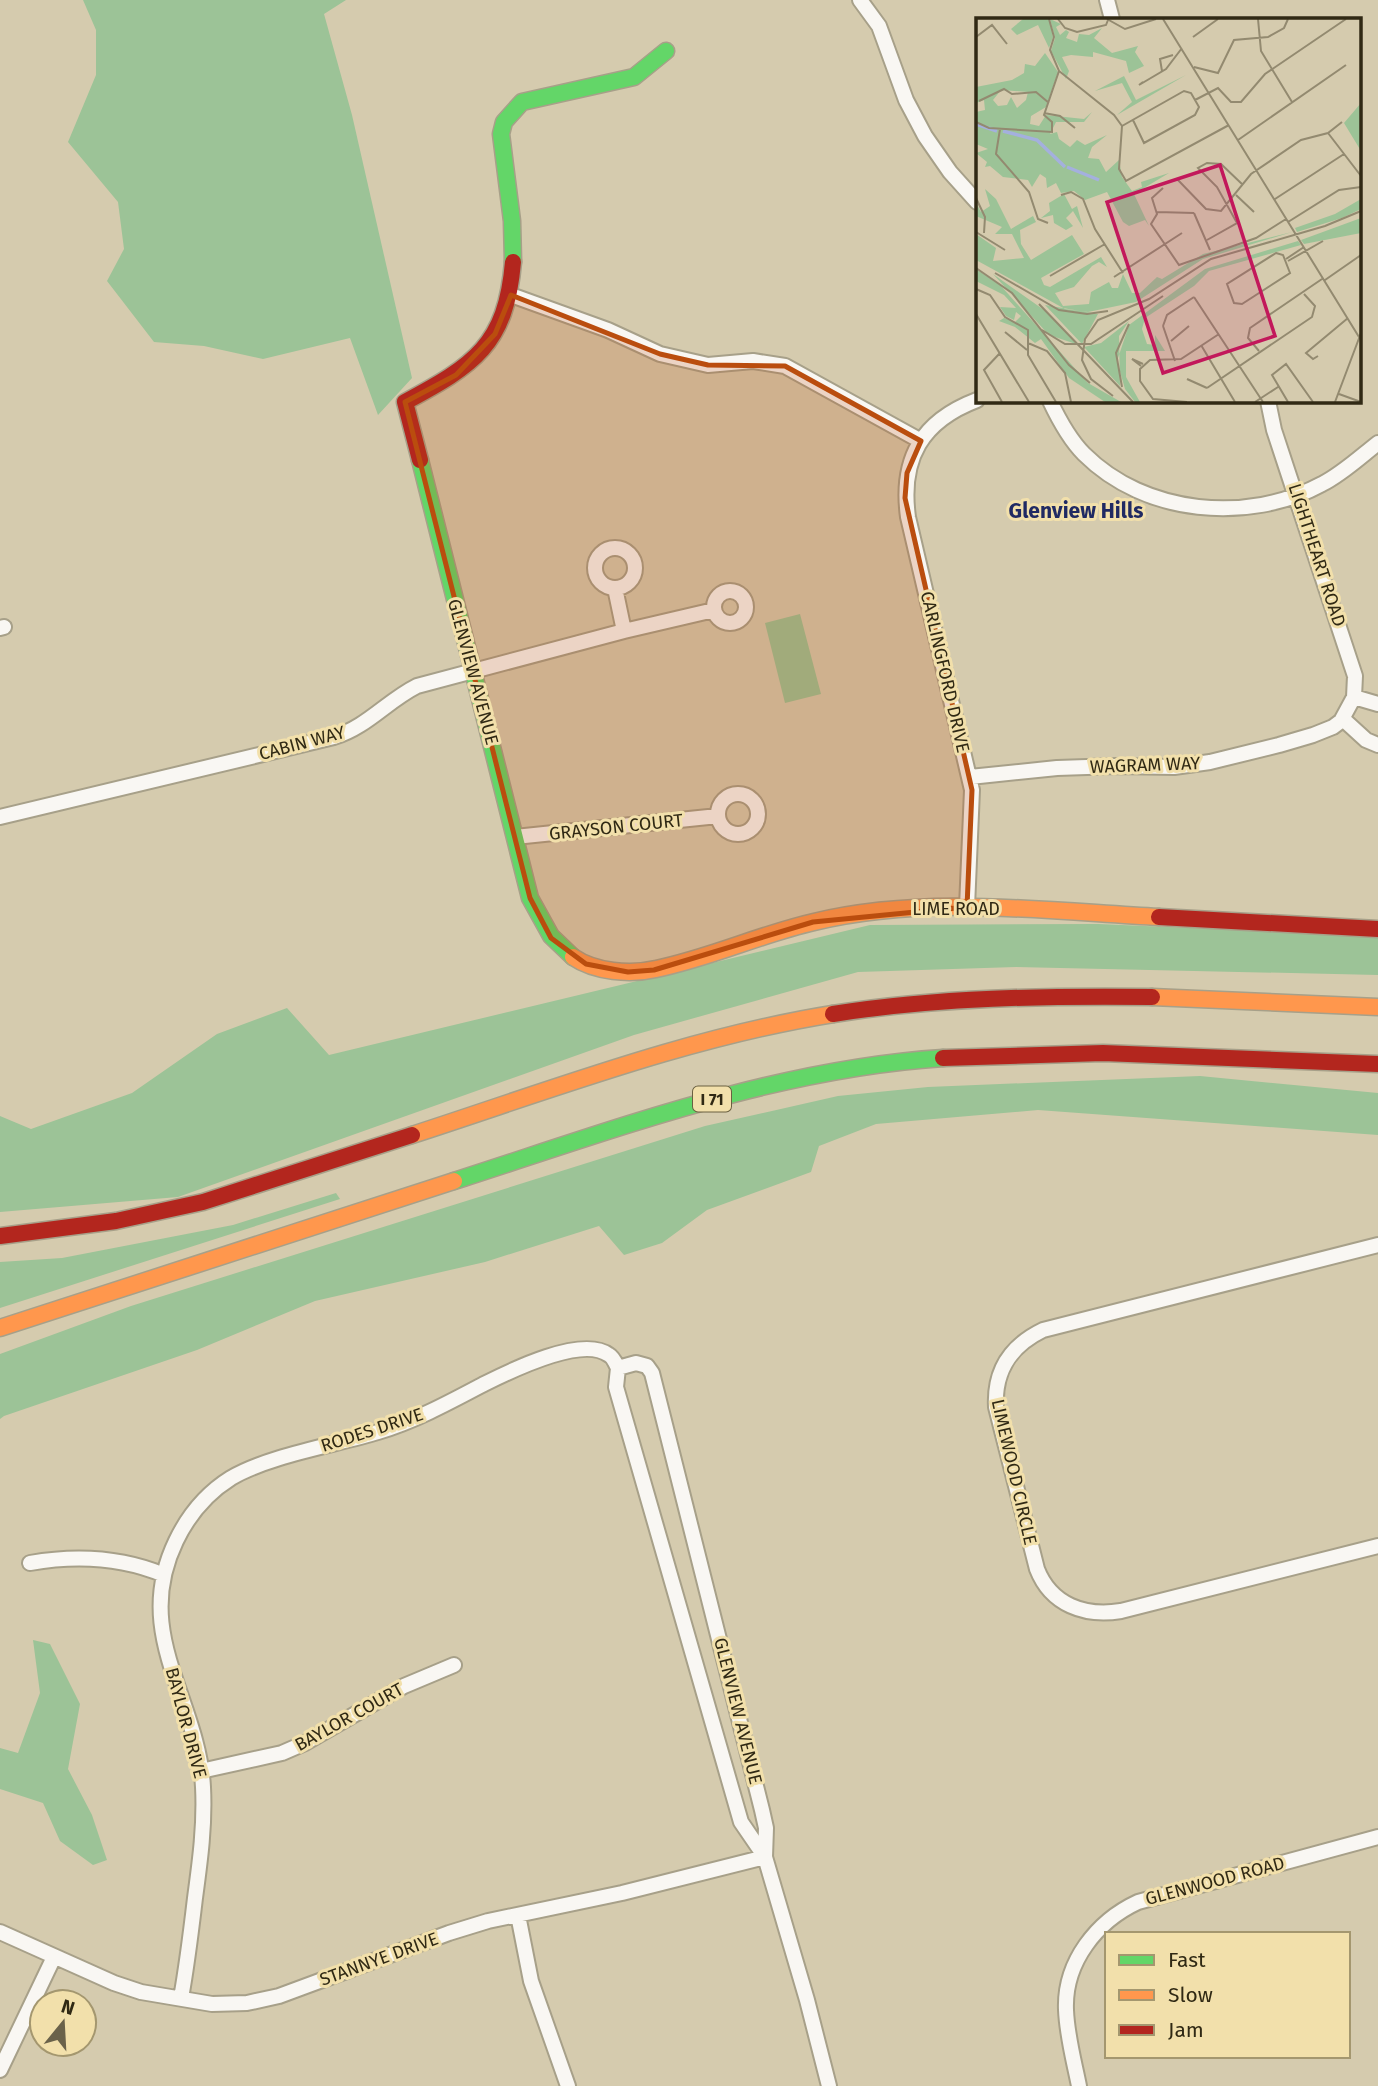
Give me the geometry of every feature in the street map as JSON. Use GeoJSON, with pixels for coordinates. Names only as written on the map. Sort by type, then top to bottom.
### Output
{"type":"FeatureCollection","features":[{"type":"Feature","properties":{"kind":"main road"},"geometry":{"type":"LineString","coordinates":[[511,295],[514,277],[501,134],[504,122],[522,102],[634,77],[666,51]]}},
{"type":"Feature","properties":{"kind":"main road","name":"GLENVIEW AVENUE"},"geometry":{"type":"LineString","coordinates":[[511,295],[505,316],[480,355],[456,376],[405,402],[530,898],[551,939]]}},
{"type":"Feature","properties":{"kind":"main road","name":"LIME ROAD"},"geometry":{"type":"LineString","coordinates":[[551,939],[570,956],[586,964],[607,971],[628,972],[654,970],[813,922],[871,912],[967,907],[1378,929]]}},
{"type":"Feature","properties":{"kind":"main road"},"geometry":{"type":"LineString","coordinates":[[0,1236],[116,1221],[203,1202],[687,1045],[816,1017],[938,1001],[1065,996],[1167,997],[1378,1007]]}},
{"type":"Feature","properties":{"kind":"main road","name":"I 71"},"geometry":{"type":"LineString","coordinates":[[0,1328],[626,1125],[701,1102],[823,1074],[936,1058],[1009,1053],[1099,1052],[1378,1064]]}},
{"type":"Feature","properties":{"kind":"main road"},"geometry":{"type":"LineString","coordinates":[[0,1337],[75,1305]]}},
{"type":"Feature","properties":{"kind":"street"},"geometry":{"type":"LineString","coordinates":[[860,0],[879,26],[906,100],[925,136],[950,172],[976,201]]}},
{"type":"Feature","properties":{"kind":"street"},"geometry":{"type":"LineString","coordinates":[[1107,0],[1112,18]]}},
{"type":"Feature","properties":{"kind":"street"},"geometry":{"type":"LineString","coordinates":[[511,295],[608,330],[660,354],[708,365],[753,361],[785,366],[921,441]]}},
{"type":"Feature","properties":{"kind":"street","name":"CARLINGFORD DRIVE"},"geometry":{"type":"LineString","coordinates":[[967,907],[972,790],[905,498],[907,473],[913,454],[921,441],[940,419],[960,406],[976,400]]}},
{"type":"Feature","properties":{"kind":"street"},"geometry":{"type":"LineString","coordinates":[[1051,402],[1066,432],[1084,453],[1112,476],[1142,492],[1203,508],[1230,509],[1260,505],[1297,495],[1335,476],[1378,443]]}},
{"type":"Feature","properties":{"kind":"street","name":"LIGHTHEART ROAD"},"geometry":{"type":"LineString","coordinates":[[1268,402],[1275,430],[1349,652],[1355,676],[1348,709]]}},
{"type":"Feature","properties":{"kind":"street"},"geometry":{"type":"LineString","coordinates":[[615,588],[624,631]]}},
{"type":"Feature","properties":{"kind":"street","name":"CABIN WAY"},"geometry":{"type":"LineString","coordinates":[[0,817],[334,737],[366,723],[402,694],[418,686],[714,610]]}},
{"type":"Feature","properties":{"kind":"street"},"geometry":{"type":"LineString","coordinates":[[1378,704],[1348,709],[1366,740],[1378,745]]}},
{"type":"Feature","properties":{"kind":"street","name":"WAGRAM WAY"},"geometry":{"type":"LineString","coordinates":[[970,777],[1057,768],[1174,767],[1210,762],[1333,727],[1348,709]]}},
{"type":"Feature","properties":{"kind":"street","name":"GRAYSON COURT"},"geometry":{"type":"LineString","coordinates":[[514,837],[718,816]]}},
{"type":"Feature","properties":{"kind":"street","name":"LIMEWOOD CIRCLE"},"geometry":{"type":"LineString","coordinates":[[1378,1245],[1043,1330],[1024,1341],[1009,1356],[999,1373],[995,1392],[996,1407],[1037,1569],[1049,1590],[1077,1609],[1097,1613],[1121,1611],[1378,1546]]}},
{"type":"Feature","properties":{"kind":"street","name":"RODES DRIVE"},"geometry":{"type":"LineString","coordinates":[[164,1575],[179,1534],[200,1505],[231,1478],[253,1468],[415,1419],[498,1377],[568,1351],[580,1349],[602,1352],[610,1355],[618,1367]]}},
{"type":"Feature","properties":{"kind":"street","name":"GLENVIEW AVENUE"},"geometry":{"type":"LineString","coordinates":[[618,1367],[636,1363],[647,1366],[652,1373],[762,1810],[766,1828],[765,1857],[829,2086]]}},
{"type":"Feature","properties":{"kind":"street"},"geometry":{"type":"LineString","coordinates":[[618,1367],[616,1387],[741,1822],[765,1857]]}},
{"type":"Feature","properties":{"kind":"street"},"geometry":{"type":"LineString","coordinates":[[30,1563],[58,1558],[118,1561],[147,1567],[164,1575]]}},
{"type":"Feature","properties":{"kind":"street","name":"BAYLOR DRIVE"},"geometry":{"type":"LineString","coordinates":[[164,1575],[160,1611],[162,1634],[201,1771],[204,1815],[181,1998]]}},
{"type":"Feature","properties":{"kind":"street","name":"BAYLOR COURT"},"geometry":{"type":"LineString","coordinates":[[201,1771],[282,1753],[410,1683],[454,1665]]}},
{"type":"Feature","properties":{"kind":"street","name":"GLENWOOD ROAD"},"geometry":{"type":"LineString","coordinates":[[1079,2086],[1069,2037],[1067,1994],[1079,1956],[1104,1924],[1138,1902],[1378,1838]]}},
{"type":"Feature","properties":{"kind":"street","name":"STANNYE DRIVE"},"geometry":{"type":"LineString","coordinates":[[0,1932],[141,1992],[212,2004],[247,2003],[279,1996],[449,1934],[518,1915],[622,1893],[765,1857]]}},
{"type":"Feature","properties":{"kind":"street"},"geometry":{"type":"LineString","coordinates":[[518,1915],[531,1981],[568,2086]]}},
{"type":"Feature","properties":{"kind":"street"},"geometry":{"type":"LineString","coordinates":[[0,2070],[54,1957]]}},
{"type":"Feature","properties":{"kind":"highlighted area"},"geometry":{"type":"Polygon","coordinates":[[[511,295],[660,354],[708,365],[785,366],[921,441],[907,473],[905,498],[972,790],[967,907],[813,922],[654,970],[628,972],[586,964],[551,938],[530,898],[405,402],[456,375],[495,334],[511,295]]]}},
{"type":"Feature","properties":{"kind":"green space"},"geometry":{"type":"Polygon","coordinates":[[[83,0],[346,0],[324,14],[352,115],[412,378],[378,415],[350,338],[263,359],[204,346],[154,342],[107,281],[124,249],[118,202],[68,142],[96,75],[96,30],[83,0]]]}},
{"type":"Feature","properties":{"kind":"green space"},"geometry":{"type":"Polygon","coordinates":[[[800,614],[821,694],[785,703],[765,623],[800,614]]]}},
{"type":"Feature","properties":{"kind":"green space"},"geometry":{"type":"Polygon","coordinates":[[[1098,924],[1378,936],[1378,975],[1016,967],[858,972],[634,1035],[178,1197],[0,1212],[0,1116],[31,1129],[132,1093],[217,1034],[287,1008],[329,1055],[870,925],[1098,924]]]}},
{"type":"Feature","properties":{"kind":"green space"},"geometry":{"type":"Polygon","coordinates":[[[1200,1076],[1378,1093],[1378,1135],[1038,1110],[876,1124],[819,1146],[811,1172],[707,1210],[662,1243],[624,1255],[599,1226],[485,1262],[315,1301],[197,1350],[0,1419],[0,1354],[131,1306],[705,1126],[838,1096],[928,1087],[1200,1076]]]}},
{"type":"Feature","properties":{"kind":"green space"},"geometry":{"type":"Polygon","coordinates":[[[336,1193],[340,1199],[0,1308],[0,1262],[62,1258],[233,1225],[336,1193]]]}},
{"type":"Feature","properties":{"kind":"green space"},"geometry":{"type":"Polygon","coordinates":[[[33,1640],[50,1644],[80,1704],[68,1769],[92,1815],[107,1860],[93,1865],[60,1841],[43,1803],[0,1789],[0,1748],[18,1753],[40,1693],[33,1640]]]}},
{"type":"Feature","properties":{"kind":"traffic: fast"},"geometry":{"type":"LineString","coordinates":[[513,262],[512,221],[501,134],[504,122],[522,102],[634,77],[666,51]]}},
{"type":"Feature","properties":{"kind":"traffic: fast"},"geometry":{"type":"LineString","coordinates":[[420,460],[530,898],[551,936],[573,957]]}},
{"type":"Feature","properties":{"kind":"traffic: fast"},"geometry":{"type":"LineString","coordinates":[[454,1181],[695,1104],[756,1088],[880,1064],[943,1058]]}},
{"type":"Feature","properties":{"kind":"traffic: slow"},"geometry":{"type":"LineString","coordinates":[[573,957],[602,969],[646,971],[696,959],[814,922],[899,909],[986,907],[1159,917]]}},
{"type":"Feature","properties":{"kind":"traffic: slow"},"geometry":{"type":"LineString","coordinates":[[1152,997],[1378,1007]]}},
{"type":"Feature","properties":{"kind":"traffic: slow"},"geometry":{"type":"LineString","coordinates":[[412,1135],[673,1051],[726,1036],[833,1014]]}},
{"type":"Feature","properties":{"kind":"traffic: slow"},"geometry":{"type":"LineString","coordinates":[[0,1328],[454,1181]]}},
{"type":"Feature","properties":{"kind":"traffic: jam"},"geometry":{"type":"LineString","coordinates":[[420,460],[405,402],[450,376],[482,349],[503,314],[513,262]]}},
{"type":"Feature","properties":{"kind":"traffic: jam"},"geometry":{"type":"LineString","coordinates":[[1159,917],[1378,929]]}},
{"type":"Feature","properties":{"kind":"traffic: jam"},"geometry":{"type":"LineString","coordinates":[[833,1014],[913,1004],[992,999],[1152,997]]}},
{"type":"Feature","properties":{"kind":"traffic: jam"},"geometry":{"type":"LineString","coordinates":[[943,1058],[1103,1053],[1378,1064]]}},
{"type":"Feature","properties":{"kind":"traffic: jam"},"geometry":{"type":"LineString","coordinates":[[0,1236],[116,1221],[203,1202],[412,1135]]}},
{"type":"Feature","properties":{"kind":"district","name":"Glenview Hills"},"geometry":{"type":"Point","coordinates":[1076,511]}}]}
